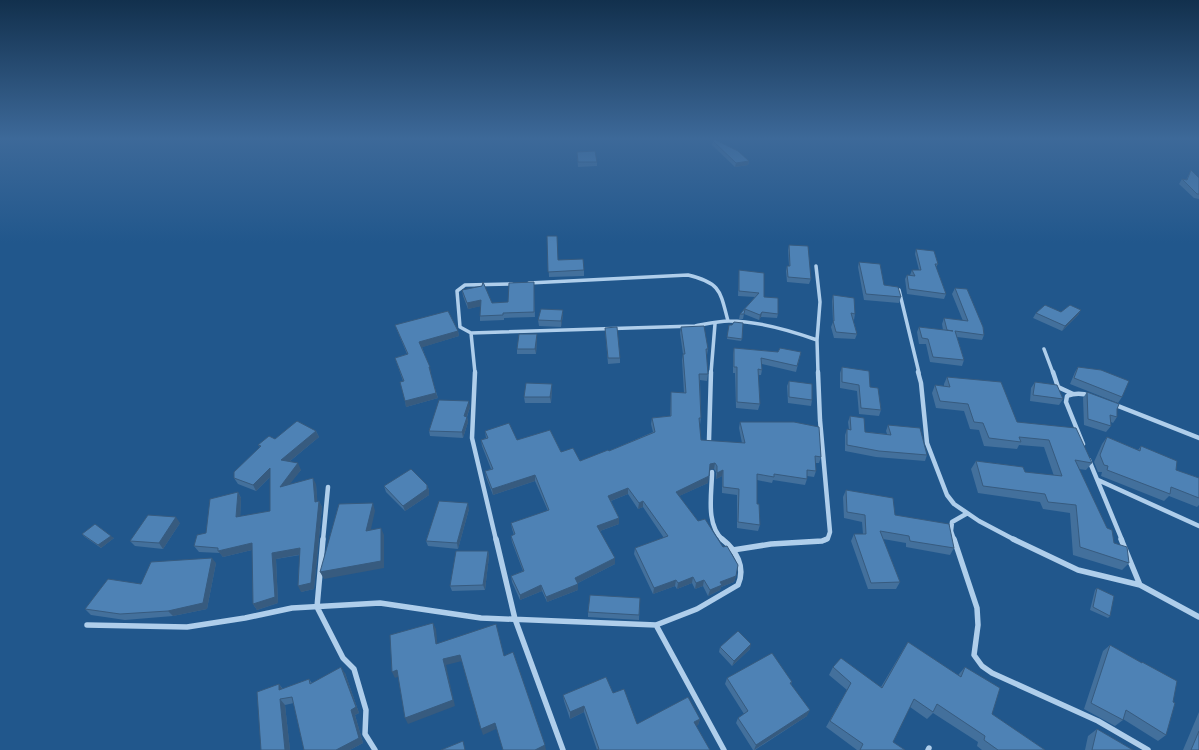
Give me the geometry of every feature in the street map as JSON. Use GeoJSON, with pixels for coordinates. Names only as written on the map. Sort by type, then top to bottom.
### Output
{"type":"FeatureCollection","features":[{"type":"Feature","properties":{"kind":"street"},"geometry":{"type":"LineString","coordinates":[[733,550],[771,544],[822,540],[828,538],[830,532],[830,516],[820,420],[817,340],[820,302],[816,266]]}},
{"type":"Feature","properties":{"kind":"street"},"geometry":{"type":"LineString","coordinates":[[521,283],[688,275],[703,278],[714,283],[719,289],[728,321]]}},
{"type":"Feature","properties":{"kind":"street"},"geometry":{"type":"LineString","coordinates":[[513,284],[465,285],[458,291],[460,327],[471,333],[695,326],[728,321],[757,323],[792,331],[817,340]]}},
{"type":"Feature","properties":{"kind":"street"},"geometry":{"type":"LineString","coordinates":[[899,290],[921,383],[927,443],[947,495],[954,504],[966,514],[1025,545],[1078,570],[1140,585],[1199,617]]}},
{"type":"Feature","properties":{"kind":"street"},"geometry":{"type":"LineString","coordinates":[[709,440],[711,360],[715,324]]}},
{"type":"Feature","properties":{"kind":"street"},"geometry":{"type":"LineString","coordinates":[[471,333],[475,374],[472,438],[515,619],[563,750]]}},
{"type":"Feature","properties":{"kind":"street"},"geometry":{"type":"LineString","coordinates":[[1044,349],[1058,387],[1073,394]]}},
{"type":"Feature","properties":{"kind":"street"},"geometry":{"type":"LineString","coordinates":[[1098,399],[1084,394],[1073,394],[1067,396],[1066,402],[1140,585]]}},
{"type":"Feature","properties":{"kind":"street"},"geometry":{"type":"LineString","coordinates":[[1105,401],[1199,438]]}},
{"type":"Feature","properties":{"kind":"street"},"geometry":{"type":"LineString","coordinates":[[87,625],[187,627],[245,618],[292,608],[380,603],[462,616],[656,625],[697,609],[738,585],[742,579],[733,550],[716,534],[713,525],[712,472]]}},
{"type":"Feature","properties":{"kind":"street"},"geometry":{"type":"LineString","coordinates":[[1098,480],[1199,526]]}},
{"type":"Feature","properties":{"kind":"street"},"geometry":{"type":"LineString","coordinates":[[328,487],[318,606],[343,658],[354,669],[366,710],[365,734],[375,750]]}},
{"type":"Feature","properties":{"kind":"street"},"geometry":{"type":"LineString","coordinates":[[966,514],[952,522],[951,531],[977,608],[978,624],[974,655],[982,666],[1098,721],[1148,750]]}},
{"type":"Feature","properties":{"kind":"street"},"geometry":{"type":"LineString","coordinates":[[656,625],[724,750]]}},
{"type":"Feature","properties":{"kind":"building"},"geometry":{"type":"Polygon","coordinates":[[[1190,173],[1194,173],[1199,178],[1199,194],[1197,194],[1182,179],[1187,180],[1190,173]]]}},
{"type":"Feature","properties":{"kind":"building"},"geometry":{"type":"Polygon","coordinates":[[[547,236],[557,236],[558,260],[583,259],[584,270],[548,272],[547,236]]]}},
{"type":"Feature","properties":{"kind":"building"},"geometry":{"type":"Polygon","coordinates":[[[789,245],[808,246],[811,279],[788,277],[787,266],[790,266],[789,245]]]}},
{"type":"Feature","properties":{"kind":"building"},"geometry":{"type":"Polygon","coordinates":[[[916,249],[934,251],[938,264],[935,264],[946,294],[909,289],[907,275],[915,276],[912,270],[921,270],[916,249]]]}},
{"type":"Feature","properties":{"kind":"building"},"geometry":{"type":"Polygon","coordinates":[[[859,262],[880,264],[884,285],[898,287],[901,297],[866,294],[859,262]]]}},
{"type":"Feature","properties":{"kind":"building"},"geometry":{"type":"Polygon","coordinates":[[[739,270],[764,273],[764,297],[778,298],[778,314],[762,312],[760,315],[745,309],[744,314],[740,314],[759,293],[739,291],[739,270]]]}},
{"type":"Feature","properties":{"kind":"building"},"geometry":{"type":"Polygon","coordinates":[[[483,282],[492,303],[508,302],[509,283],[534,282],[534,312],[503,313],[503,315],[480,316],[481,300],[467,303],[462,290],[482,286],[483,282]]]}},
{"type":"Feature","properties":{"kind":"building"},"geometry":{"type":"Polygon","coordinates":[[[955,288],[967,289],[983,327],[984,335],[955,331],[964,360],[933,357],[928,339],[922,338],[919,327],[953,331],[947,330],[944,318],[968,321],[955,288]]]}},
{"type":"Feature","properties":{"kind":"building"},"geometry":{"type":"Polygon","coordinates":[[[833,295],[854,298],[855,314],[851,313],[857,334],[836,332],[833,321],[833,295]]]}},
{"type":"Feature","properties":{"kind":"building"},"geometry":{"type":"Polygon","coordinates":[[[1045,305],[1061,312],[1070,305],[1081,310],[1065,326],[1036,313],[1045,305]]]}},
{"type":"Feature","properties":{"kind":"building"},"geometry":{"type":"Polygon","coordinates":[[[541,309],[563,310],[561,321],[538,320],[541,309]]]}},
{"type":"Feature","properties":{"kind":"building"},"geometry":{"type":"Polygon","coordinates":[[[448,311],[458,331],[419,342],[430,367],[436,393],[405,401],[400,382],[404,381],[395,358],[408,354],[395,325],[448,311]]]}},
{"type":"Feature","properties":{"kind":"building"},"geometry":{"type":"Polygon","coordinates":[[[734,322],[743,323],[742,339],[727,337],[729,325],[732,325],[734,322]]]}},
{"type":"Feature","properties":{"kind":"building"},"geometry":{"type":"Polygon","coordinates":[[[704,326],[708,349],[706,349],[708,374],[699,374],[701,418],[699,418],[701,440],[745,443],[740,422],[794,422],[819,427],[821,457],[815,456],[816,471],[807,470],[807,479],[774,474],[774,477],[757,474],[757,504],[759,504],[760,525],[738,522],[739,489],[723,487],[723,470],[717,473],[717,466],[715,463],[710,464],[709,476],[676,492],[698,521],[705,519],[723,547],[727,546],[738,565],[736,576],[720,582],[722,585],[710,590],[704,580],[696,583],[693,577],[678,583],[676,580],[654,588],[635,548],[668,536],[643,501],[639,503],[628,488],[608,496],[619,518],[597,526],[615,558],[575,578],[578,584],[546,597],[541,585],[520,595],[511,576],[524,571],[511,536],[515,534],[511,523],[549,510],[535,475],[492,489],[485,471],[493,469],[481,440],[488,438],[485,431],[509,423],[517,440],[550,430],[561,452],[573,448],[580,461],[655,432],[652,418],[671,416],[671,392],[686,393],[683,354],[685,354],[681,327],[704,326]]]}},
{"type":"Feature","properties":{"kind":"building"},"geometry":{"type":"Polygon","coordinates":[[[617,327],[620,358],[608,358],[605,328],[617,327]]]}},
{"type":"Feature","properties":{"kind":"building"},"geometry":{"type":"Polygon","coordinates":[[[519,334],[537,334],[535,349],[517,349],[519,334]]]}},
{"type":"Feature","properties":{"kind":"building"},"geometry":{"type":"Polygon","coordinates":[[[734,348],[778,352],[780,348],[801,352],[797,366],[761,358],[762,370],[758,369],[760,404],[737,402],[737,367],[734,367],[734,348]]]}},
{"type":"Feature","properties":{"kind":"building"},"geometry":{"type":"Polygon","coordinates":[[[842,367],[869,371],[870,387],[878,388],[881,410],[861,408],[859,385],[842,382],[842,367]]]}},
{"type":"Feature","properties":{"kind":"building"},"geometry":{"type":"Polygon","coordinates":[[[1078,367],[1101,370],[1129,381],[1122,397],[1074,378],[1078,367]]]}},
{"type":"Feature","properties":{"kind":"building"},"geometry":{"type":"Polygon","coordinates":[[[947,377],[1001,382],[1017,422],[1076,428],[1092,463],[1075,460],[1107,528],[1112,530],[1114,543],[1127,547],[1129,563],[1080,547],[1076,505],[1048,502],[1045,494],[983,486],[976,461],[1023,467],[1025,472],[1062,476],[1049,440],[1019,437],[1021,442],[989,438],[983,423],[974,422],[968,404],[940,401],[935,385],[950,387],[947,377]]]}},
{"type":"Feature","properties":{"kind":"building"},"geometry":{"type":"Polygon","coordinates":[[[789,381],[812,384],[812,400],[789,397],[789,381]]]}},
{"type":"Feature","properties":{"kind":"building"},"geometry":{"type":"Polygon","coordinates":[[[1035,382],[1057,385],[1063,399],[1033,395],[1035,382]]]}},
{"type":"Feature","properties":{"kind":"building"},"geometry":{"type":"Polygon","coordinates":[[[526,383],[552,384],[550,397],[524,397],[526,383]]]}},
{"type":"Feature","properties":{"kind":"building"},"geometry":{"type":"Polygon","coordinates":[[[1087,392],[1119,404],[1117,409],[1117,417],[1110,415],[1111,426],[1088,419],[1087,392]]]}},
{"type":"Feature","properties":{"kind":"building"},"geometry":{"type":"Polygon","coordinates":[[[439,400],[469,401],[464,416],[467,417],[462,432],[429,431],[439,400]]]}},
{"type":"Feature","properties":{"kind":"building"},"geometry":{"type":"Polygon","coordinates":[[[850,416],[864,418],[865,432],[891,435],[888,425],[920,428],[927,455],[879,451],[847,445],[847,429],[851,430],[850,416]]]}},
{"type":"Feature","properties":{"kind":"building"},"geometry":{"type":"Polygon","coordinates":[[[297,421],[316,431],[281,460],[298,463],[280,487],[313,478],[315,502],[319,501],[311,583],[298,586],[300,548],[272,553],[275,597],[253,604],[252,543],[218,551],[218,548],[194,546],[197,535],[206,533],[210,499],[238,492],[236,517],[270,511],[270,468],[253,485],[234,478],[234,472],[261,446],[258,445],[269,436],[275,439],[297,421]]]}},
{"type":"Feature","properties":{"kind":"building"},"geometry":{"type":"Polygon","coordinates":[[[1107,437],[1140,451],[1141,446],[1177,461],[1176,470],[1199,478],[1199,498],[1171,487],[1170,494],[1107,470],[1108,466],[1104,465],[1100,455],[1107,437]]]}},
{"type":"Feature","properties":{"kind":"building"},"geometry":{"type":"Polygon","coordinates":[[[411,469],[427,485],[427,489],[403,506],[384,486],[411,469]]]}},
{"type":"Feature","properties":{"kind":"building"},"geometry":{"type":"Polygon","coordinates":[[[846,490],[893,498],[895,515],[949,524],[954,548],[910,541],[909,536],[880,531],[900,582],[871,583],[854,534],[866,534],[865,515],[847,512],[846,490]]]}},
{"type":"Feature","properties":{"kind":"building"},"geometry":{"type":"Polygon","coordinates":[[[439,501],[468,503],[457,543],[426,541],[439,501]]]}},
{"type":"Feature","properties":{"kind":"building"},"geometry":{"type":"Polygon","coordinates":[[[373,503],[366,531],[381,528],[381,561],[320,572],[339,504],[373,503]]]}},
{"type":"Feature","properties":{"kind":"building"},"geometry":{"type":"Polygon","coordinates":[[[148,515],[176,517],[159,543],[130,541],[148,515]]]}},
{"type":"Feature","properties":{"kind":"building"},"geometry":{"type":"Polygon","coordinates":[[[95,524],[111,536],[98,545],[82,534],[95,524]]]}},
{"type":"Feature","properties":{"kind":"building"},"geometry":{"type":"Polygon","coordinates":[[[456,551],[488,551],[483,585],[450,586],[456,551]]]}},
{"type":"Feature","properties":{"kind":"building"},"geometry":{"type":"Polygon","coordinates":[[[212,558],[203,603],[168,611],[120,614],[85,609],[108,579],[141,584],[151,562],[212,558]]]}},
{"type":"Feature","properties":{"kind":"building"},"geometry":{"type":"Polygon","coordinates":[[[1097,588],[1114,596],[1110,616],[1093,607],[1097,588]]]}},
{"type":"Feature","properties":{"kind":"building"},"geometry":{"type":"Polygon","coordinates":[[[590,595],[640,598],[639,615],[588,612],[590,595]]]}},
{"type":"Feature","properties":{"kind":"building"},"geometry":{"type":"Polygon","coordinates":[[[433,623],[436,644],[496,624],[504,656],[513,652],[545,745],[535,750],[503,750],[495,723],[481,729],[460,655],[443,659],[453,700],[405,718],[397,670],[392,672],[390,635],[433,623]]]}},
{"type":"Feature","properties":{"kind":"building"},"geometry":{"type":"Polygon","coordinates":[[[738,631],[751,644],[734,661],[720,647],[738,631]]]}},
{"type":"Feature","properties":{"kind":"building"},"geometry":{"type":"Polygon","coordinates":[[[908,642],[961,677],[965,667],[1000,688],[992,714],[1045,750],[998,750],[984,740],[985,736],[937,704],[933,712],[914,699],[893,742],[905,750],[860,750],[863,744],[830,721],[851,683],[833,667],[841,658],[882,688],[908,642]]]}},
{"type":"Feature","properties":{"kind":"building"},"geometry":{"type":"Polygon","coordinates":[[[1110,645],[1177,681],[1173,702],[1175,703],[1166,735],[1126,710],[1123,720],[1091,703],[1110,645]]]}},
{"type":"Feature","properties":{"kind":"building"},"geometry":{"type":"Polygon","coordinates":[[[772,653],[792,682],[790,683],[810,710],[756,745],[738,718],[748,711],[727,678],[772,653]]]}},
{"type":"Feature","properties":{"kind":"building"},"geometry":{"type":"Polygon","coordinates":[[[341,667],[356,707],[351,710],[359,738],[336,750],[304,750],[292,697],[280,699],[285,750],[261,750],[257,692],[279,684],[279,690],[309,679],[310,684],[341,667]]]}},
{"type":"Feature","properties":{"kind":"building"},"geometry":{"type":"Polygon","coordinates":[[[606,677],[613,693],[624,689],[637,724],[688,697],[700,719],[694,722],[710,750],[597,750],[599,749],[584,706],[570,712],[563,695],[606,677]]]}},
{"type":"Feature","properties":{"kind":"building"},"geometry":{"type":"Polygon","coordinates":[[[1097,729],[1133,750],[1092,750],[1097,729]]]}},
{"type":"Feature","properties":{"kind":"building"},"geometry":{"type":"Polygon","coordinates":[[[1199,731],[1199,750],[1191,750],[1199,731]]]}},
{"type":"Feature","properties":{"kind":"building"},"geometry":{"type":"Polygon","coordinates":[[[463,741],[465,750],[441,750],[463,741]]]}}]}
